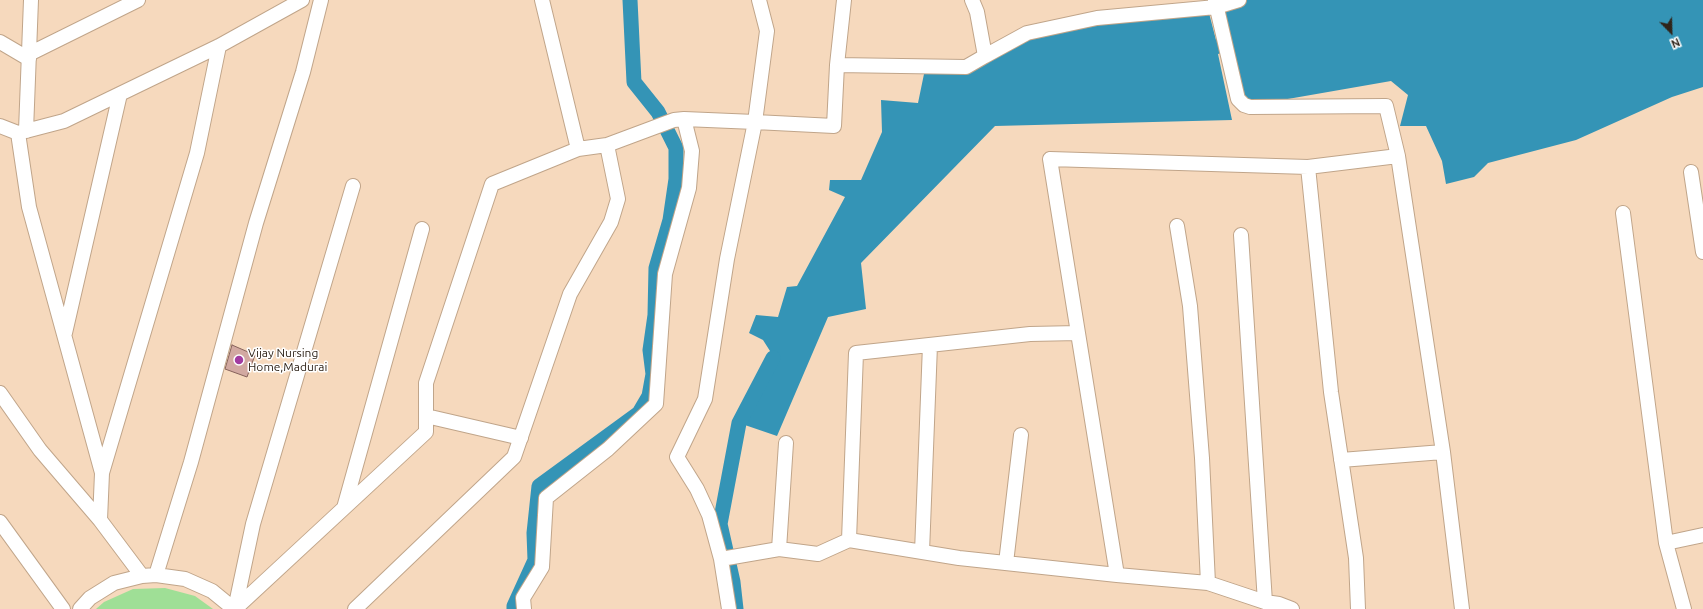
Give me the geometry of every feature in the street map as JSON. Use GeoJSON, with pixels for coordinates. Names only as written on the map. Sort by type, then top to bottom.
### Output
{"type":"FeatureCollection","features":[{"type":"Feature","properties":{"kind":"street"},"geometry":{"type":"LineString","coordinates":[[31,0],[29,56],[22,132],[29,207],[102,473]]}},
{"type":"Feature","properties":{"kind":"street"},"geometry":{"type":"LineString","coordinates":[[29,56],[138,0]]}},
{"type":"Feature","properties":{"kind":"street"},"geometry":{"type":"LineString","coordinates":[[0,126],[22,132],[64,121],[219,46],[302,0]]}},
{"type":"Feature","properties":{"kind":"street"},"geometry":{"type":"LineString","coordinates":[[156,575],[193,454],[256,223],[303,72],[320,0]]}},
{"type":"Feature","properties":{"kind":"street"},"geometry":{"type":"LineString","coordinates":[[542,0],[578,149]]}},
{"type":"Feature","properties":{"kind":"street"},"geometry":{"type":"LineString","coordinates":[[729,609],[726,558],[697,489],[677,457],[705,399],[727,259],[755,122],[767,31],[759,0]]}},
{"type":"Feature","properties":{"kind":"street"},"geometry":{"type":"LineString","coordinates":[[234,609],[426,432],[426,383],[492,184],[578,149],[607,145],[679,119],[834,126],[844,0]]}},
{"type":"Feature","properties":{"kind":"street"},"geometry":{"type":"LineString","coordinates":[[972,0],[977,12],[984,56]]}},
{"type":"Feature","properties":{"kind":"street"},"geometry":{"type":"LineString","coordinates":[[838,65],[966,67],[1027,33],[1097,18],[1216,7],[1239,0]]}},
{"type":"Feature","properties":{"kind":"street"},"geometry":{"type":"LineString","coordinates":[[1216,7],[1238,99],[1244,105],[1250,107],[1386,106],[1398,156],[1443,452],[1462,609]]}},
{"type":"Feature","properties":{"kind":"street"},"geometry":{"type":"LineString","coordinates":[[0,42],[29,56]]}},
{"type":"Feature","properties":{"kind":"street"},"geometry":{"type":"LineString","coordinates":[[100,520],[102,473],[197,153],[219,46]]}},
{"type":"Feature","properties":{"kind":"street"},"geometry":{"type":"LineString","coordinates":[[64,335],[120,94]]}},
{"type":"Feature","properties":{"kind":"street"},"geometry":{"type":"LineString","coordinates":[[524,609],[523,598],[542,566],[546,498],[608,449],[656,404],[665,274],[689,188],[692,151],[679,119]]}},
{"type":"Feature","properties":{"kind":"street"},"geometry":{"type":"LineString","coordinates":[[355,609],[514,457],[570,294],[611,222],[618,199],[607,145]]}},
{"type":"Feature","properties":{"kind":"street"},"geometry":{"type":"LineString","coordinates":[[1117,575],[1050,160],[1308,166],[1398,156]]}},
{"type":"Feature","properties":{"kind":"street"},"geometry":{"type":"LineString","coordinates":[[1308,166],[1331,392],[1356,558],[1358,609]]}},
{"type":"Feature","properties":{"kind":"street"},"geometry":{"type":"LineString","coordinates":[[1691,172],[1703,252]]}},
{"type":"Feature","properties":{"kind":"street"},"geometry":{"type":"LineString","coordinates":[[234,609],[253,524],[353,186]]}},
{"type":"Feature","properties":{"kind":"street"},"geometry":{"type":"LineString","coordinates":[[1623,213],[1666,543],[1684,609]]}},
{"type":"Feature","properties":{"kind":"street"},"geometry":{"type":"LineString","coordinates":[[1176,226],[1190,306],[1202,458],[1208,583]]}},
{"type":"Feature","properties":{"kind":"street"},"geometry":{"type":"LineString","coordinates":[[343,508],[422,229]]}},
{"type":"Feature","properties":{"kind":"street"},"geometry":{"type":"LineString","coordinates":[[1241,235],[1265,602]]}},
{"type":"Feature","properties":{"kind":"street"},"geometry":{"type":"LineString","coordinates":[[849,540],[856,353],[1030,334],[1078,333]]}},
{"type":"Feature","properties":{"kind":"street"},"geometry":{"type":"LineString","coordinates":[[922,552],[930,345]]}},
{"type":"Feature","properties":{"kind":"street"},"geometry":{"type":"LineString","coordinates":[[0,393],[40,450],[100,520],[142,576]]}},
{"type":"Feature","properties":{"kind":"street"},"geometry":{"type":"LineString","coordinates":[[426,416],[521,438]]}},
{"type":"Feature","properties":{"kind":"street"},"geometry":{"type":"LineString","coordinates":[[1006,563],[1021,436]]}},
{"type":"Feature","properties":{"kind":"street"},"geometry":{"type":"LineString","coordinates":[[779,550],[786,443]]}},
{"type":"Feature","properties":{"kind":"street"},"geometry":{"type":"LineString","coordinates":[[1341,460],[1443,452]]}},
{"type":"Feature","properties":{"kind":"street"},"geometry":{"type":"LineString","coordinates":[[0,522],[63,609]]}},
{"type":"Feature","properties":{"kind":"street"},"geometry":{"type":"LineString","coordinates":[[1666,543],[1703,535]]}},
{"type":"Feature","properties":{"kind":"street"},"geometry":{"type":"LineString","coordinates":[[726,558],[779,550],[818,554],[849,540],[922,552],[1006,563],[1208,583],[1283,607]]}},
{"type":"Feature","properties":{"kind":"street"},"geometry":{"type":"LineString","coordinates":[[80,609],[90,598],[114,584],[142,576],[156,575],[186,579],[212,591],[234,609]]}},
{"type":"Feature","properties":{"kind":"green space"},"geometry":{"type":"Polygon","coordinates":[[[165,588],[195,596],[213,609],[96,609],[104,602],[133,589],[165,588]]]}},
{"type":"Feature","properties":{"kind":"water"},"geometry":{"type":"Polygon","coordinates":[[[1246,0],[1703,0],[1703,87],[1672,97],[1576,140],[1488,163],[1474,177],[1446,184],[1442,161],[1426,126],[1400,126],[1408,95],[1391,81],[1282,100],[1248,101],[1240,88],[1229,51],[1218,54],[1232,120],[995,126],[861,263],[866,309],[828,317],[777,436],[739,423],[764,377],[770,351],[763,340],[749,333],[756,315],[778,317],[787,287],[797,286],[845,197],[829,190],[830,180],[861,180],[882,132],[881,100],[918,103],[924,74],[967,73],[1028,35],[1103,21],[1169,19],[1209,13],[1216,40],[1226,36],[1223,18],[1228,5],[1246,0]]]}},
{"type":"Feature","properties":{"kind":"building"},"geometry":{"type":"Polygon","coordinates":[[[232,345],[255,355],[247,377],[225,369],[232,345]]]}},
{"type":"Feature","properties":{"kind":"waterway"},"geometry":{"type":"LineString","coordinates":[[514,609],[535,560],[534,533],[539,486],[639,413],[649,396],[653,374],[650,350],[655,315],[656,268],[670,220],[676,179],[676,148],[658,112],[634,82],[630,0]]}},
{"type":"Feature","properties":{"kind":"waterway"},"geometry":{"type":"LineString","coordinates":[[736,609],[733,582],[720,524],[739,423],[773,358]]}},
{"type":"Feature","properties":{"kind":"place","name":"Vijay Nursing Home,Madurai"},"geometry":{"type":"Point","coordinates":[239,360]}}]}
